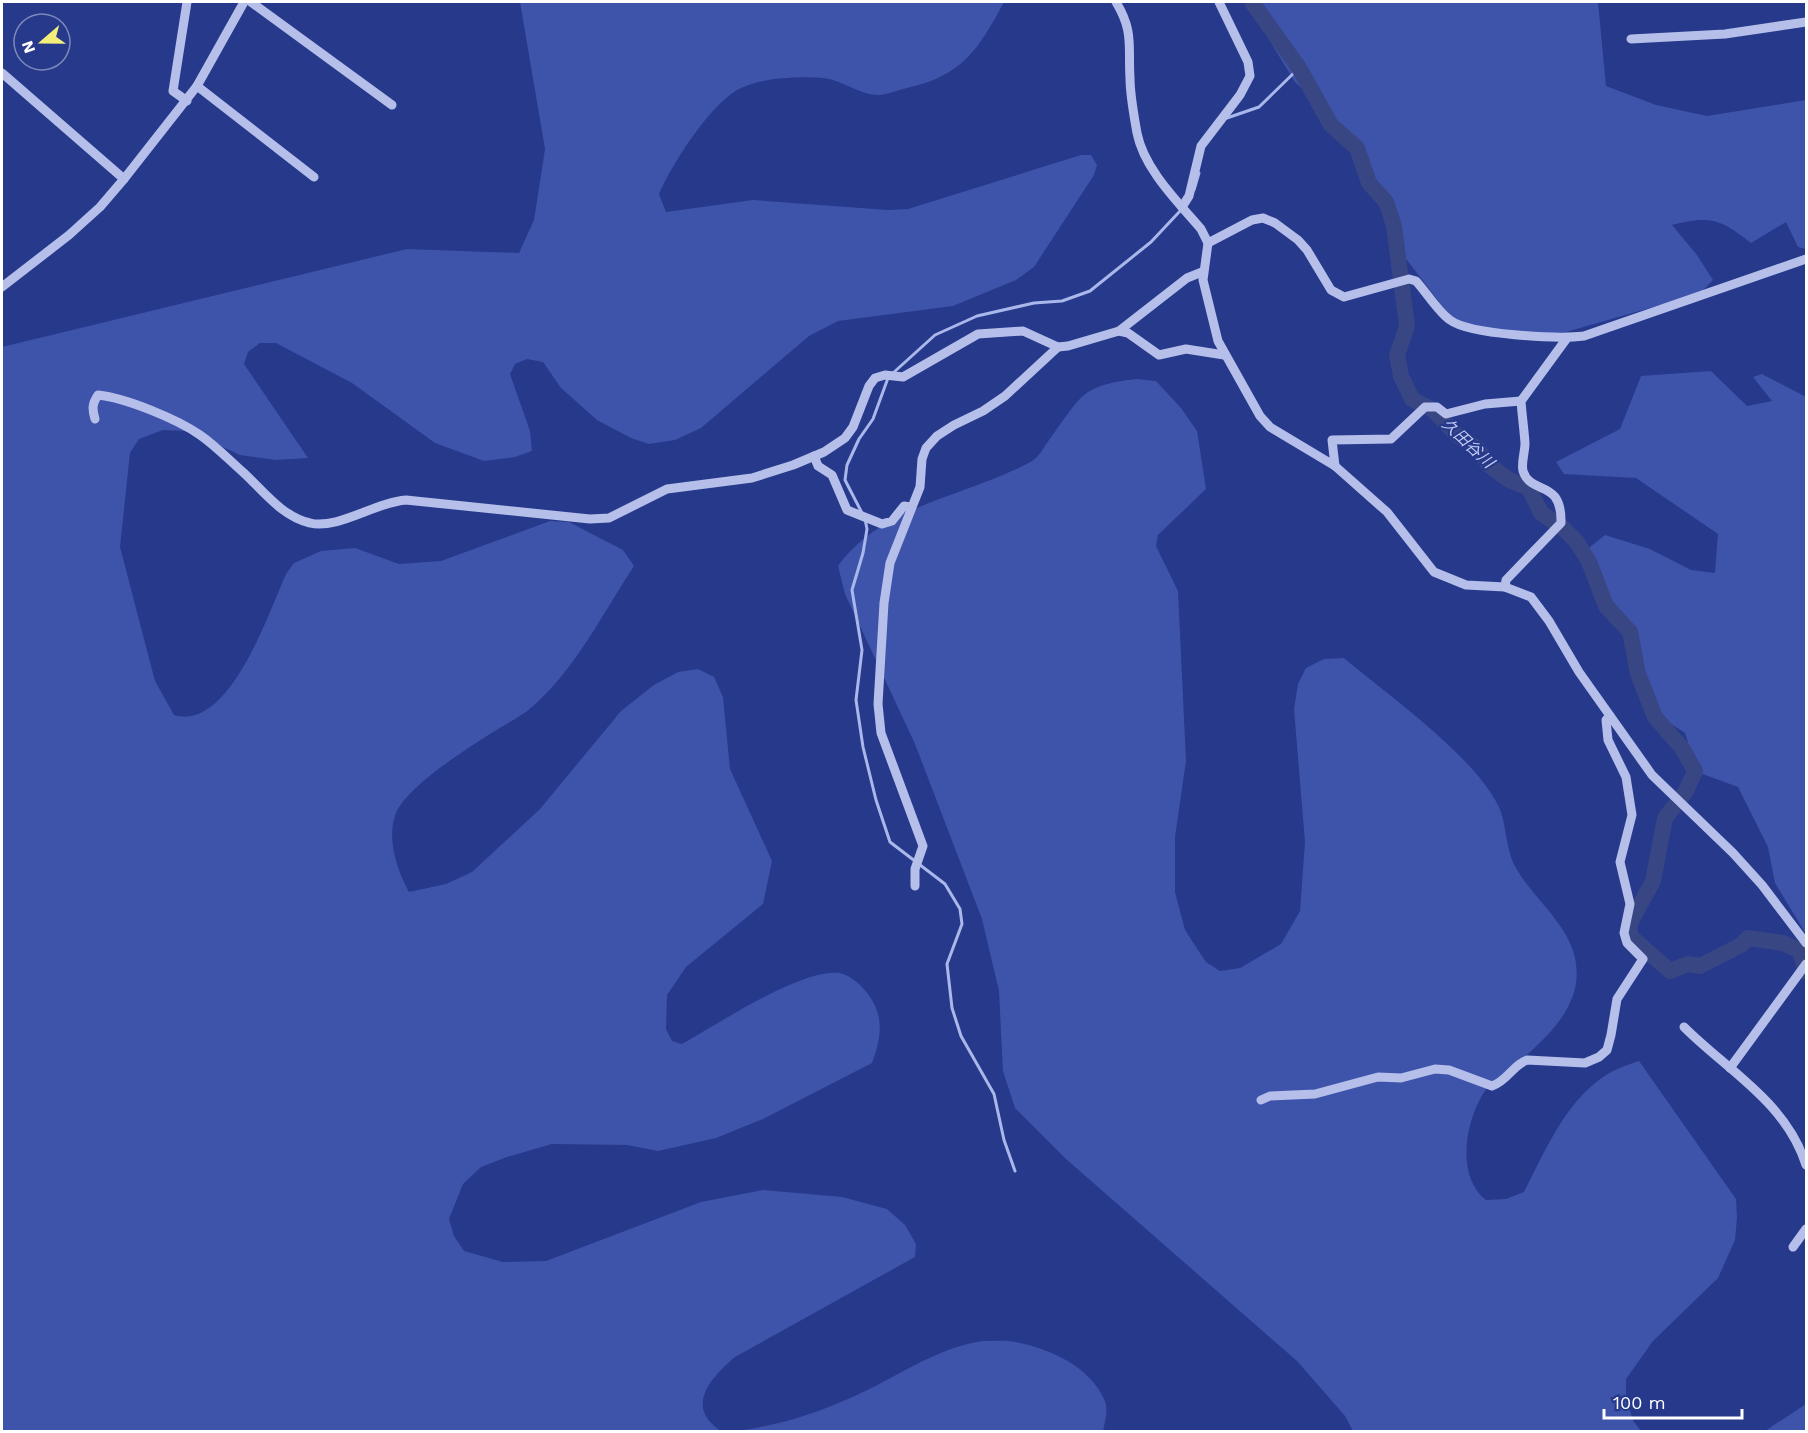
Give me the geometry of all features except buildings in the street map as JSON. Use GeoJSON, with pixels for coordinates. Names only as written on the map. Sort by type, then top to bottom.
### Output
{"type":"FeatureCollection","features":[{"type":"Feature","properties":{"kind":"street"},"geometry":{"type":"LineString","coordinates":[[187,2],[173,92],[187,101]]}},
{"type":"Feature","properties":{"kind":"street"},"geometry":{"type":"LineString","coordinates":[[2,287],[69,235],[100,207],[124,179],[187,101],[244,2]]}},
{"type":"Feature","properties":{"kind":"street"},"geometry":{"type":"LineString","coordinates":[[251,2],[392,105]]}},
{"type":"Feature","properties":{"kind":"street"},"geometry":{"type":"LineString","coordinates":[[1116,2],[1126,21],[1131,44],[1129,77],[1137,133],[1144,155],[1201,229],[1208,243],[1202,272],[1218,341],[1260,416],[1270,427],[1335,466],[1393,518],[1434,572],[1466,585],[1505,587],[1531,597],[1652,775],[1761,885],[1806,943]]}},
{"type":"Feature","properties":{"kind":"street"},"geometry":{"type":"LineString","coordinates":[[1182,207],[1189,196],[1201,146],[1240,95],[1250,76],[1248,62],[1219,2]]}},
{"type":"Feature","properties":{"kind":"street"},"geometry":{"type":"LineString","coordinates":[[1631,39],[1725,34],[1806,22]]}},
{"type":"Feature","properties":{"kind":"street"},"geometry":{"type":"LineString","coordinates":[[2,73],[124,179]]}},
{"type":"Feature","properties":{"kind":"street"},"geometry":{"type":"LineString","coordinates":[[197,86],[314,177]]}},
{"type":"Feature","properties":{"kind":"street"},"geometry":{"type":"LineString","coordinates":[[1208,243],[1252,219],[1263,218],[1275,223],[1298,240],[1307,250],[1331,290],[1344,297],[1409,279],[1416,281],[1450,320],[1472,328],[1567,338],[1584,336],[1806,259]]}},
{"type":"Feature","properties":{"kind":"street"},"geometry":{"type":"LineString","coordinates":[[95,419],[92,407],[94,401],[98,395],[109,396],[156,413],[200,434],[282,509],[311,524],[327,524],[390,501],[406,500],[590,519],[609,518],[667,489],[752,478],[814,456],[845,438],[853,427],[869,386],[875,378],[885,375],[903,377],[978,334],[1023,331],[1058,346],[1068,346],[1119,331],[1187,278],[1202,272]]}},
{"type":"Feature","properties":{"kind":"street"},"geometry":{"type":"LineString","coordinates":[[1119,331],[1128,333],[1159,355],[1186,349],[1224,355]]}},
{"type":"Feature","properties":{"kind":"street"},"geometry":{"type":"LineString","coordinates":[[1505,587],[1506,580],[1561,523],[1561,509],[1557,496],[1528,480],[1523,470],[1525,444],[1521,401],[1567,338]]}},
{"type":"Feature","properties":{"kind":"street"},"geometry":{"type":"LineString","coordinates":[[915,886],[915,869],[923,846],[881,733],[878,704],[884,603],[890,563],[910,507],[920,487],[922,459],[926,448],[937,436],[1005,396],[1058,346]]}},
{"type":"Feature","properties":{"kind":"street"},"geometry":{"type":"LineString","coordinates":[[1335,466],[1332,440],[1391,439],[1425,406],[1437,407],[1446,414],[1485,404],[1521,401]]}},
{"type":"Feature","properties":{"kind":"street"},"geometry":{"type":"LineString","coordinates":[[814,456],[818,466],[832,475],[847,510],[882,524],[892,521],[904,506],[910,507]]}},
{"type":"Feature","properties":{"kind":"street"},"geometry":{"type":"LineString","coordinates":[[1261,1100],[1270,1096],[1315,1094],[1378,1077],[1401,1078],[1435,1069],[1449,1070],[1492,1086],[1500,1083],[1520,1063],[1527,1060],[1585,1063],[1599,1057],[1607,1050],[1617,999],[1635,968],[1643,959],[1627,943],[1624,933],[1630,904],[1620,862],[1632,815],[1626,777],[1608,740],[1606,720],[1610,716]]}},
{"type":"Feature","properties":{"kind":"street"},"geometry":{"type":"LineString","coordinates":[[1730,1068],[1806,964]]}},
{"type":"Feature","properties":{"kind":"street"},"geometry":{"type":"LineString","coordinates":[[1684,1027],[1730,1068],[1750,1082],[1771,1103],[1800,1144],[1806,1165]]}},
{"type":"Feature","properties":{"kind":"street"},"geometry":{"type":"LineString","coordinates":[[1793,1247],[1806,1229]]}},
{"type":"Feature","properties":{"kind":"shaded area"},"geometry":{"type":"Polygon","coordinates":[[[520,2],[1004,2],[986,34],[967,58],[942,76],[926,83],[890,93],[873,95],[830,79],[790,78],[754,83],[734,92],[702,124],[672,168],[659,194],[666,212],[753,200],[888,210],[908,209],[1081,155],[1091,155],[1097,165],[1094,175],[1034,267],[1016,280],[953,306],[838,321],[809,336],[701,428],[675,440],[649,444],[631,438],[597,420],[561,388],[543,362],[527,359],[515,364],[510,374],[530,431],[532,451],[515,457],[484,461],[435,443],[352,383],[276,343],[260,343],[248,352],[244,364],[308,458],[276,460],[240,455],[188,431],[163,430],[139,439],[130,453],[120,547],[155,681],[174,715],[194,715],[212,706],[229,688],[244,666],[286,574],[294,563],[321,551],[355,548],[399,564],[441,561],[550,521],[569,522],[623,550],[634,566],[588,640],[562,676],[528,710],[472,745],[426,779],[413,790],[396,813],[392,833],[394,854],[409,892],[446,884],[472,872],[540,809],[621,711],[654,685],[678,672],[698,669],[714,677],[723,697],[730,769],[772,861],[763,904],[686,967],[667,995],[666,1029],[672,1041],[682,1044],[782,988],[823,974],[839,973],[856,981],[873,1002],[879,1019],[878,1045],[872,1063],[763,1119],[716,1138],[658,1151],[627,1145],[552,1144],[481,1167],[463,1184],[449,1219],[454,1236],[464,1251],[503,1262],[546,1261],[701,1202],[763,1190],[842,1197],[887,1209],[905,1225],[916,1244],[915,1257],[729,1362],[710,1384],[703,1401],[703,1409],[707,1418],[720,1431],[2,1431],[2,347],[407,249],[519,253],[534,220],[545,149],[520,2]]]}},
{"type":"Feature","properties":{"kind":"shaded area"},"geometry":{"type":"Polygon","coordinates":[[[1246,2],[1598,2],[1606,86],[1656,105],[1707,116],[1806,100],[1806,249],[1798,247],[1786,222],[1751,243],[1730,228],[1714,221],[1685,222],[1672,225],[1697,255],[1713,280],[1699,294],[1566,332],[1531,336],[1460,323],[1446,311],[1400,251],[1394,234],[1390,208],[1371,179],[1358,143],[1338,128],[1323,108],[1295,82],[1246,2]]]}},
{"type":"Feature","properties":{"kind":"shaded area"},"geometry":{"type":"Polygon","coordinates":[[[1711,371],[1747,406],[1772,401],[1753,377],[1762,374],[1806,397],[1806,934],[1775,883],[1768,847],[1738,787],[1697,772],[1685,733],[1659,716],[1646,688],[1636,636],[1598,596],[1585,551],[1605,535],[1650,549],[1691,570],[1715,573],[1718,534],[1636,478],[1564,474],[1556,462],[1620,429],[1641,376],[1711,371]]]}},
{"type":"Feature","properties":{"kind":"shaded area"},"geometry":{"type":"Polygon","coordinates":[[[1136,379],[1156,381],[1181,408],[1197,431],[1206,489],[1158,535],[1156,546],[1178,591],[1186,761],[1175,837],[1175,892],[1185,930],[1206,962],[1220,971],[1240,968],[1281,944],[1300,911],[1305,842],[1294,709],[1298,684],[1306,668],[1324,659],[1344,658],[1450,746],[1469,766],[1498,805],[1515,866],[1565,934],[1576,965],[1573,996],[1560,1020],[1531,1051],[1489,1085],[1479,1100],[1469,1130],[1467,1146],[1470,1177],[1476,1190],[1486,1200],[1506,1199],[1524,1192],[1560,1124],[1583,1094],[1613,1071],[1639,1061],[1736,1199],[1735,1240],[1718,1278],[1653,1341],[1626,1379],[1626,1400],[1634,1422],[1641,1431],[1353,1431],[1345,1416],[1297,1361],[1066,1159],[1015,1108],[1003,1071],[999,991],[982,919],[915,744],[845,594],[838,566],[857,545],[879,528],[902,515],[1032,461],[1076,403],[1084,396],[1103,385],[1136,379]]]}},
{"type":"Feature","properties":{"kind":"shaded area"},"geometry":{"type":"Polygon","coordinates":[[[983,1341],[1008,1341],[1029,1345],[1055,1354],[1079,1368],[1097,1387],[1105,1403],[1106,1415],[1103,1431],[738,1431],[767,1426],[821,1410],[865,1391],[931,1357],[983,1341]]]}},
{"type":"Feature","properties":{"kind":"shaded area"},"geometry":{"type":"Polygon","coordinates":[[[1806,1404],[1806,1431],[1765,1431],[1806,1404]]]}},
{"type":"Feature","properties":{"kind":"waterway","name":"久田谷川"},"geometry":{"type":"LineString","coordinates":[[1252,2],[1299,68],[1331,125],[1357,148],[1369,183],[1386,202],[1394,226],[1407,326],[1397,355],[1401,376],[1412,399],[1433,410],[1457,435],[1477,448],[1489,465],[1509,480],[1529,488],[1541,513],[1562,527],[1577,542],[1589,562],[1606,606],[1630,632],[1638,674],[1655,717],[1682,748],[1695,771],[1686,791],[1665,818],[1653,881],[1629,925],[1631,937],[1670,971],[1688,964],[1700,966],[1741,945],[1748,938],[1783,943],[1800,951],[1806,972]]}},
{"type":"Feature","properties":{"kind":"waterway"},"geometry":{"type":"LineString","coordinates":[[1227,118],[1259,107],[1299,68]]}},
{"type":"Feature","properties":{"kind":"waterway"},"geometry":{"type":"LineString","coordinates":[[1194,190],[1199,173]]}},
{"type":"Feature","properties":{"kind":"waterway"},"geometry":{"type":"LineString","coordinates":[[893,373],[935,335],[977,316],[1034,303],[1062,301],[1090,291],[1151,242],[1181,210]]}},
{"type":"Feature","properties":{"kind":"waterway"},"geometry":{"type":"LineString","coordinates":[[862,513],[845,480],[847,465],[859,439],[873,419],[888,378]]}},
{"type":"Feature","properties":{"kind":"waterway"},"geometry":{"type":"LineString","coordinates":[[865,519],[867,529],[863,553],[852,590],[862,650],[856,700],[863,747],[876,800],[890,842],[945,884],[960,909],[962,924],[947,964],[952,1008],[961,1036],[994,1094],[1004,1140],[1015,1171]]}}]}
